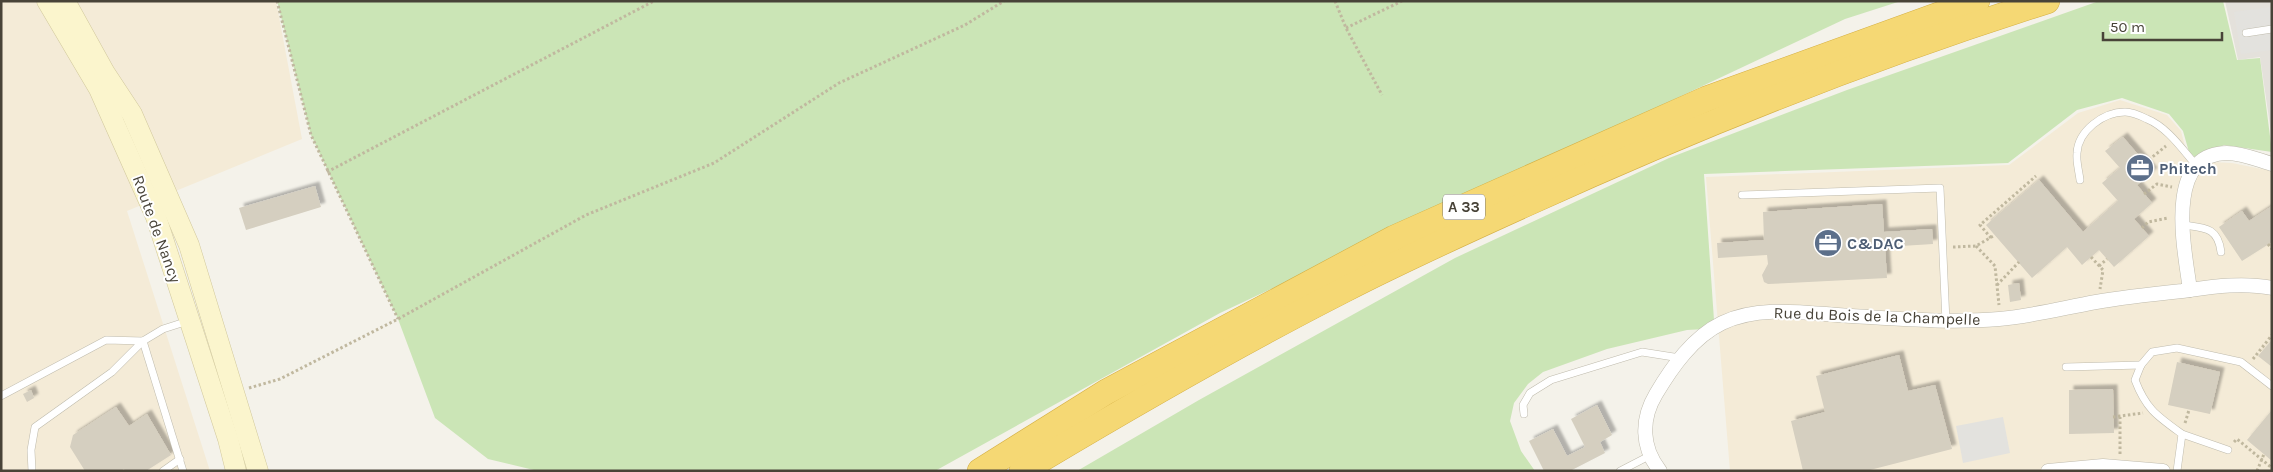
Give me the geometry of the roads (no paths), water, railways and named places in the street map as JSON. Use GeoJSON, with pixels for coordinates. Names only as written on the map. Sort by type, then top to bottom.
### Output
{"type":"FeatureCollection","features":[{"type":"Feature","properties":{"kind":"highway","name":"A 33"},"geometry":{"type":"LineString","coordinates":[[988,466],[1106,392],[1394,238],[1706,99],[1977,1]]}},
{"type":"Feature","properties":{"kind":"highway","name":"A 33"},"geometry":{"type":"LineString","coordinates":[[1022,471],[1235,348],[1343,290],[1431,247],[1607,167],[1716,121],[1856,67],[2047,1]]}},
{"type":"Feature","properties":{"kind":"highway"},"geometry":{"type":"LineString","coordinates":[[973,471],[988,466]]}},
{"type":"Feature","properties":{"kind":"main road","name":"Route de Nancy"},"geometry":{"type":"LineString","coordinates":[[47,1],[99,89],[156,217],[228,439],[236,471]]}},
{"type":"Feature","properties":{"kind":"main road","name":"Route de Nancy"},"geometry":{"type":"LineString","coordinates":[[65,1],[105,73],[132,114],[189,245],[258,470]]}},
{"type":"Feature","properties":{"kind":"street"},"geometry":{"type":"LineString","coordinates":[[2190,290],[2182,221],[2184,189],[2196,165],[2207,158],[2228,153],[2272,164]]}},
{"type":"Feature","properties":{"kind":"street","name":"Rue du Bois de la Champelle"},"geometry":{"type":"LineString","coordinates":[[1660,471],[1651,455],[1644,434],[1647,412],[1680,358],[1707,333],[1722,323],[1756,313],[1775,312],[1946,322],[2001,319],[2036,315],[2098,302],[2190,290],[2240,285],[2272,288]]}},
{"type":"Feature","properties":{"kind":"street"},"geometry":{"type":"LineString","coordinates":[[2048,471],[2120,466],[2163,471]]}},
{"type":"Feature","properties":{"kind":"lane"},"geometry":{"type":"LineString","coordinates":[[2246,33],[2272,30]]}},
{"type":"Feature","properties":{"kind":"lane"},"geometry":{"type":"LineString","coordinates":[[2080,180],[2077,153],[2080,139],[2087,128],[2103,118],[2126,112],[2148,119],[2163,129],[2196,165]]}},
{"type":"Feature","properties":{"kind":"lane"},"geometry":{"type":"LineString","coordinates":[[1742,195],[1940,188],[1946,322]]}},
{"type":"Feature","properties":{"kind":"lane"},"geometry":{"type":"LineString","coordinates":[[2182,221],[2213,232],[2220,241],[2221,252]]}},
{"type":"Feature","properties":{"kind":"lane"},"geometry":{"type":"LineString","coordinates":[[32,471],[31,450],[35,427],[112,372],[144,342],[163,329],[189,321]]}},
{"type":"Feature","properties":{"kind":"lane"},"geometry":{"type":"LineString","coordinates":[[1,396],[106,340],[144,342]]}},
{"type":"Feature","properties":{"kind":"lane"},"geometry":{"type":"LineString","coordinates":[[144,342],[183,471]]}},
{"type":"Feature","properties":{"kind":"lane"},"geometry":{"type":"LineString","coordinates":[[2228,450],[2182,434],[2151,410],[2142,399],[2135,380],[2141,365],[2152,352],[2177,348],[2241,362],[2272,386]]}},
{"type":"Feature","properties":{"kind":"lane"},"geometry":{"type":"LineString","coordinates":[[1524,414],[1522,405],[1530,393],[1552,380],[1642,352],[1680,358]]}},
{"type":"Feature","properties":{"kind":"lane"},"geometry":{"type":"LineString","coordinates":[[2066,367],[2141,365]]}},
{"type":"Feature","properties":{"kind":"lane"},"geometry":{"type":"LineString","coordinates":[[2177,471],[2182,434]]}},
{"type":"Feature","properties":{"kind":"lane"},"geometry":{"type":"LineString","coordinates":[[1620,471],[1651,455]]}},
{"type":"Feature","properties":{"kind":"lane"},"geometry":{"type":"LineString","coordinates":[[163,471],[180,459]]}},
{"type":"Feature","properties":{"kind":"place","name":"Phitech"},"geometry":{"type":"Point","coordinates":[2140,168]}},
{"type":"Feature","properties":{"kind":"place","name":"C&DAC"},"geometry":{"type":"Point","coordinates":[1828,243]}}]}
